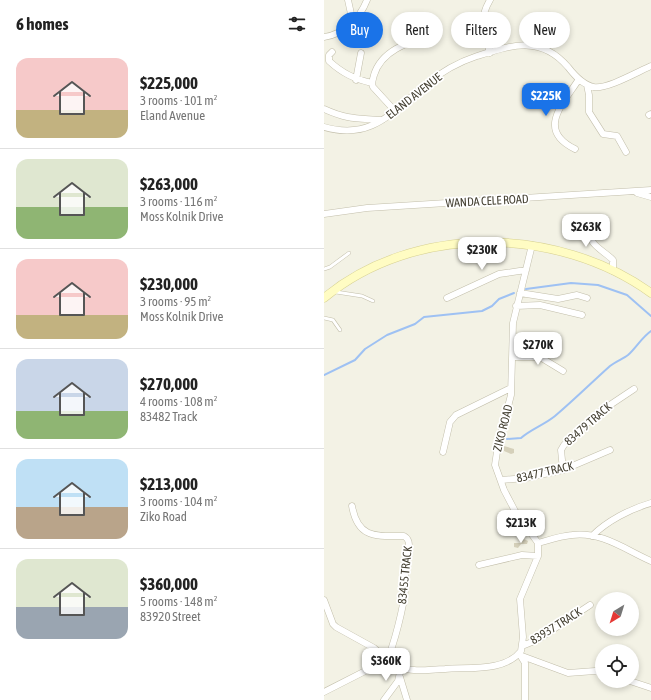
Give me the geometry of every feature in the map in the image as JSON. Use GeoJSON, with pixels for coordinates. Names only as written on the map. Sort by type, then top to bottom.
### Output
{"type":"FeatureCollection","features":[{"type":"Feature","properties":{"kind":"main road"},"geometry":{"type":"LineString","coordinates":[[324,298],[379,265],[430,248],[475,242],[532,245],[566,253],[613,271],[651,293]]}},
{"type":"Feature","properties":{"kind":"street"},"geometry":{"type":"LineString","coordinates":[[348,0],[351,12]]}},
{"type":"Feature","properties":{"kind":"street"},"geometry":{"type":"LineString","coordinates":[[362,12],[367,0]]}},
{"type":"Feature","properties":{"kind":"street"},"geometry":{"type":"LineString","coordinates":[[490,0],[483,15],[482,24],[490,53]]}},
{"type":"Feature","properties":{"kind":"street"},"geometry":{"type":"LineString","coordinates":[[324,37],[336,33]]}},
{"type":"Feature","properties":{"kind":"street","name":"ELAND AVENUE"},"geometry":{"type":"LineString","coordinates":[[324,127],[336,130],[359,130],[384,120],[440,74],[476,56],[525,44],[541,47],[560,57],[579,79],[587,85]]}},
{"type":"Feature","properties":{"kind":"street"},"geometry":{"type":"LineString","coordinates":[[395,111],[379,96],[372,83],[376,67],[385,56],[400,48]]}},
{"type":"Feature","properties":{"kind":"street"},"geometry":{"type":"LineString","coordinates":[[332,52],[329,55],[329,61],[348,76],[356,80],[372,83]]}},
{"type":"Feature","properties":{"kind":"street"},"geometry":{"type":"LineString","coordinates":[[356,80],[361,53]]}},
{"type":"Feature","properties":{"kind":"street"},"geometry":{"type":"LineString","coordinates":[[626,152],[619,138],[603,134],[590,114],[587,85],[595,87],[608,84],[651,66]]}},
{"type":"Feature","properties":{"kind":"street"},"geometry":{"type":"LineString","coordinates":[[575,149],[559,139],[554,120],[561,106],[579,79]]}},
{"type":"Feature","properties":{"kind":"street"},"geometry":{"type":"LineString","coordinates":[[324,109],[340,116],[352,119],[384,120]]}},
{"type":"Feature","properties":{"kind":"street","name":"WANDA CELE ROAD"},"geometry":{"type":"LineString","coordinates":[[324,214],[367,208],[651,190]]}},
{"type":"Feature","properties":{"kind":"street"},"geometry":{"type":"LineString","coordinates":[[634,192],[651,197]]}},
{"type":"Feature","properties":{"kind":"street"},"geometry":{"type":"LineString","coordinates":[[594,226],[590,231],[590,238],[598,250],[613,260],[613,271]]}},
{"type":"Feature","properties":{"kind":"street","name":"ZIKO ROAD"},"geometry":{"type":"LineString","coordinates":[[532,245],[513,323],[511,388],[508,409],[495,458],[495,465],[515,511],[538,543]]}},
{"type":"Feature","properties":{"kind":"street"},"geometry":{"type":"LineString","coordinates":[[447,298],[498,274],[526,270]]}},
{"type":"Feature","properties":{"kind":"street"},"geometry":{"type":"LineString","coordinates":[[520,293],[558,299],[577,295],[587,298]]}},
{"type":"Feature","properties":{"kind":"street"},"geometry":{"type":"LineString","coordinates":[[516,306],[540,305],[582,315]]}},
{"type":"Feature","properties":{"kind":"street"},"geometry":{"type":"LineString","coordinates":[[513,357],[540,357],[563,371]]}},
{"type":"Feature","properties":{"kind":"street"},"geometry":{"type":"LineString","coordinates":[[443,452],[450,422],[456,414],[511,388]]}},
{"type":"Feature","properties":{"kind":"street","name":"83479 TRACK"},"geometry":{"type":"LineString","coordinates":[[563,470],[561,450],[564,445],[598,413],[634,389]]}},
{"type":"Feature","properties":{"kind":"street","name":"83477 TRACK"},"geometry":{"type":"LineString","coordinates":[[501,480],[526,478],[563,470],[610,450]]}},
{"type":"Feature","properties":{"kind":"street"},"geometry":{"type":"LineString","coordinates":[[592,536],[600,529],[628,512],[651,503]]}},
{"type":"Feature","properties":{"kind":"street","name":"83455 TRACK"},"geometry":{"type":"LineString","coordinates":[[352,506],[353,514],[363,530],[367,533],[382,537],[404,536],[408,540],[409,545],[405,564],[405,592],[393,649],[387,659]]}},
{"type":"Feature","properties":{"kind":"street"},"geometry":{"type":"LineString","coordinates":[[525,700],[526,670],[520,655],[523,637],[520,599],[538,556],[538,543],[573,534],[592,536],[608,540],[651,561]]}},
{"type":"Feature","properties":{"kind":"street"},"geometry":{"type":"LineString","coordinates":[[479,564],[522,555],[538,556]]}},
{"type":"Feature","properties":{"kind":"street"},"geometry":{"type":"LineString","coordinates":[[324,600],[332,624],[363,641],[393,665]]}},
{"type":"Feature","properties":{"kind":"street","name":"83937 TRACK"},"geometry":{"type":"LineString","coordinates":[[522,646],[536,640],[590,605]]}},
{"type":"Feature","properties":{"kind":"street"},"geometry":{"type":"LineString","coordinates":[[324,692],[369,667],[383,664],[401,668],[427,670],[477,667],[501,664],[520,655],[568,673],[595,671]]}},
{"type":"Feature","properties":{"kind":"street"},"geometry":{"type":"LineString","coordinates":[[401,668],[400,677],[407,700]]}},
{"type":"Feature","properties":{"kind":"street"},"geometry":{"type":"LineString","coordinates":[[384,700],[400,677]]}},
{"type":"Feature","properties":{"kind":"street"},"geometry":{"type":"LineString","coordinates":[[639,684],[651,688]]}},
{"type":"Feature","properties":{"kind":"lane"},"geometry":{"type":"LineString","coordinates":[[324,269],[330,267],[349,254]]}},
{"type":"Feature","properties":{"kind":"lane"},"geometry":{"type":"LineString","coordinates":[[333,292],[362,296],[373,301]]}},
{"type":"Feature","properties":{"kind":"lane"},"geometry":{"type":"LineString","coordinates":[[324,318],[333,320],[340,330]]}},
{"type":"Feature","properties":{"kind":"building"},"geometry":{"type":"Polygon","coordinates":[[[504,446],[514,449],[514,453],[511,454],[504,451],[504,446]]]}},
{"type":"Feature","properties":{"kind":"building"},"geometry":{"type":"Polygon","coordinates":[[[524,539],[528,541],[527,544],[521,544],[518,548],[514,547],[514,543],[521,543],[524,539]]]}},
{"type":"Feature","properties":{"kind":"waterway"},"geometry":{"type":"LineString","coordinates":[[526,289],[571,283],[598,285],[627,295],[651,316]]}},
{"type":"Feature","properties":{"kind":"waterway"},"geometry":{"type":"LineString","coordinates":[[324,375],[355,360],[365,349],[387,335],[415,324],[424,317],[482,311],[492,306],[499,299],[514,293]]}},
{"type":"Feature","properties":{"kind":"waterway"},"geometry":{"type":"LineString","coordinates":[[507,439],[521,438],[551,419],[610,366],[628,355],[651,331]]}}]}
